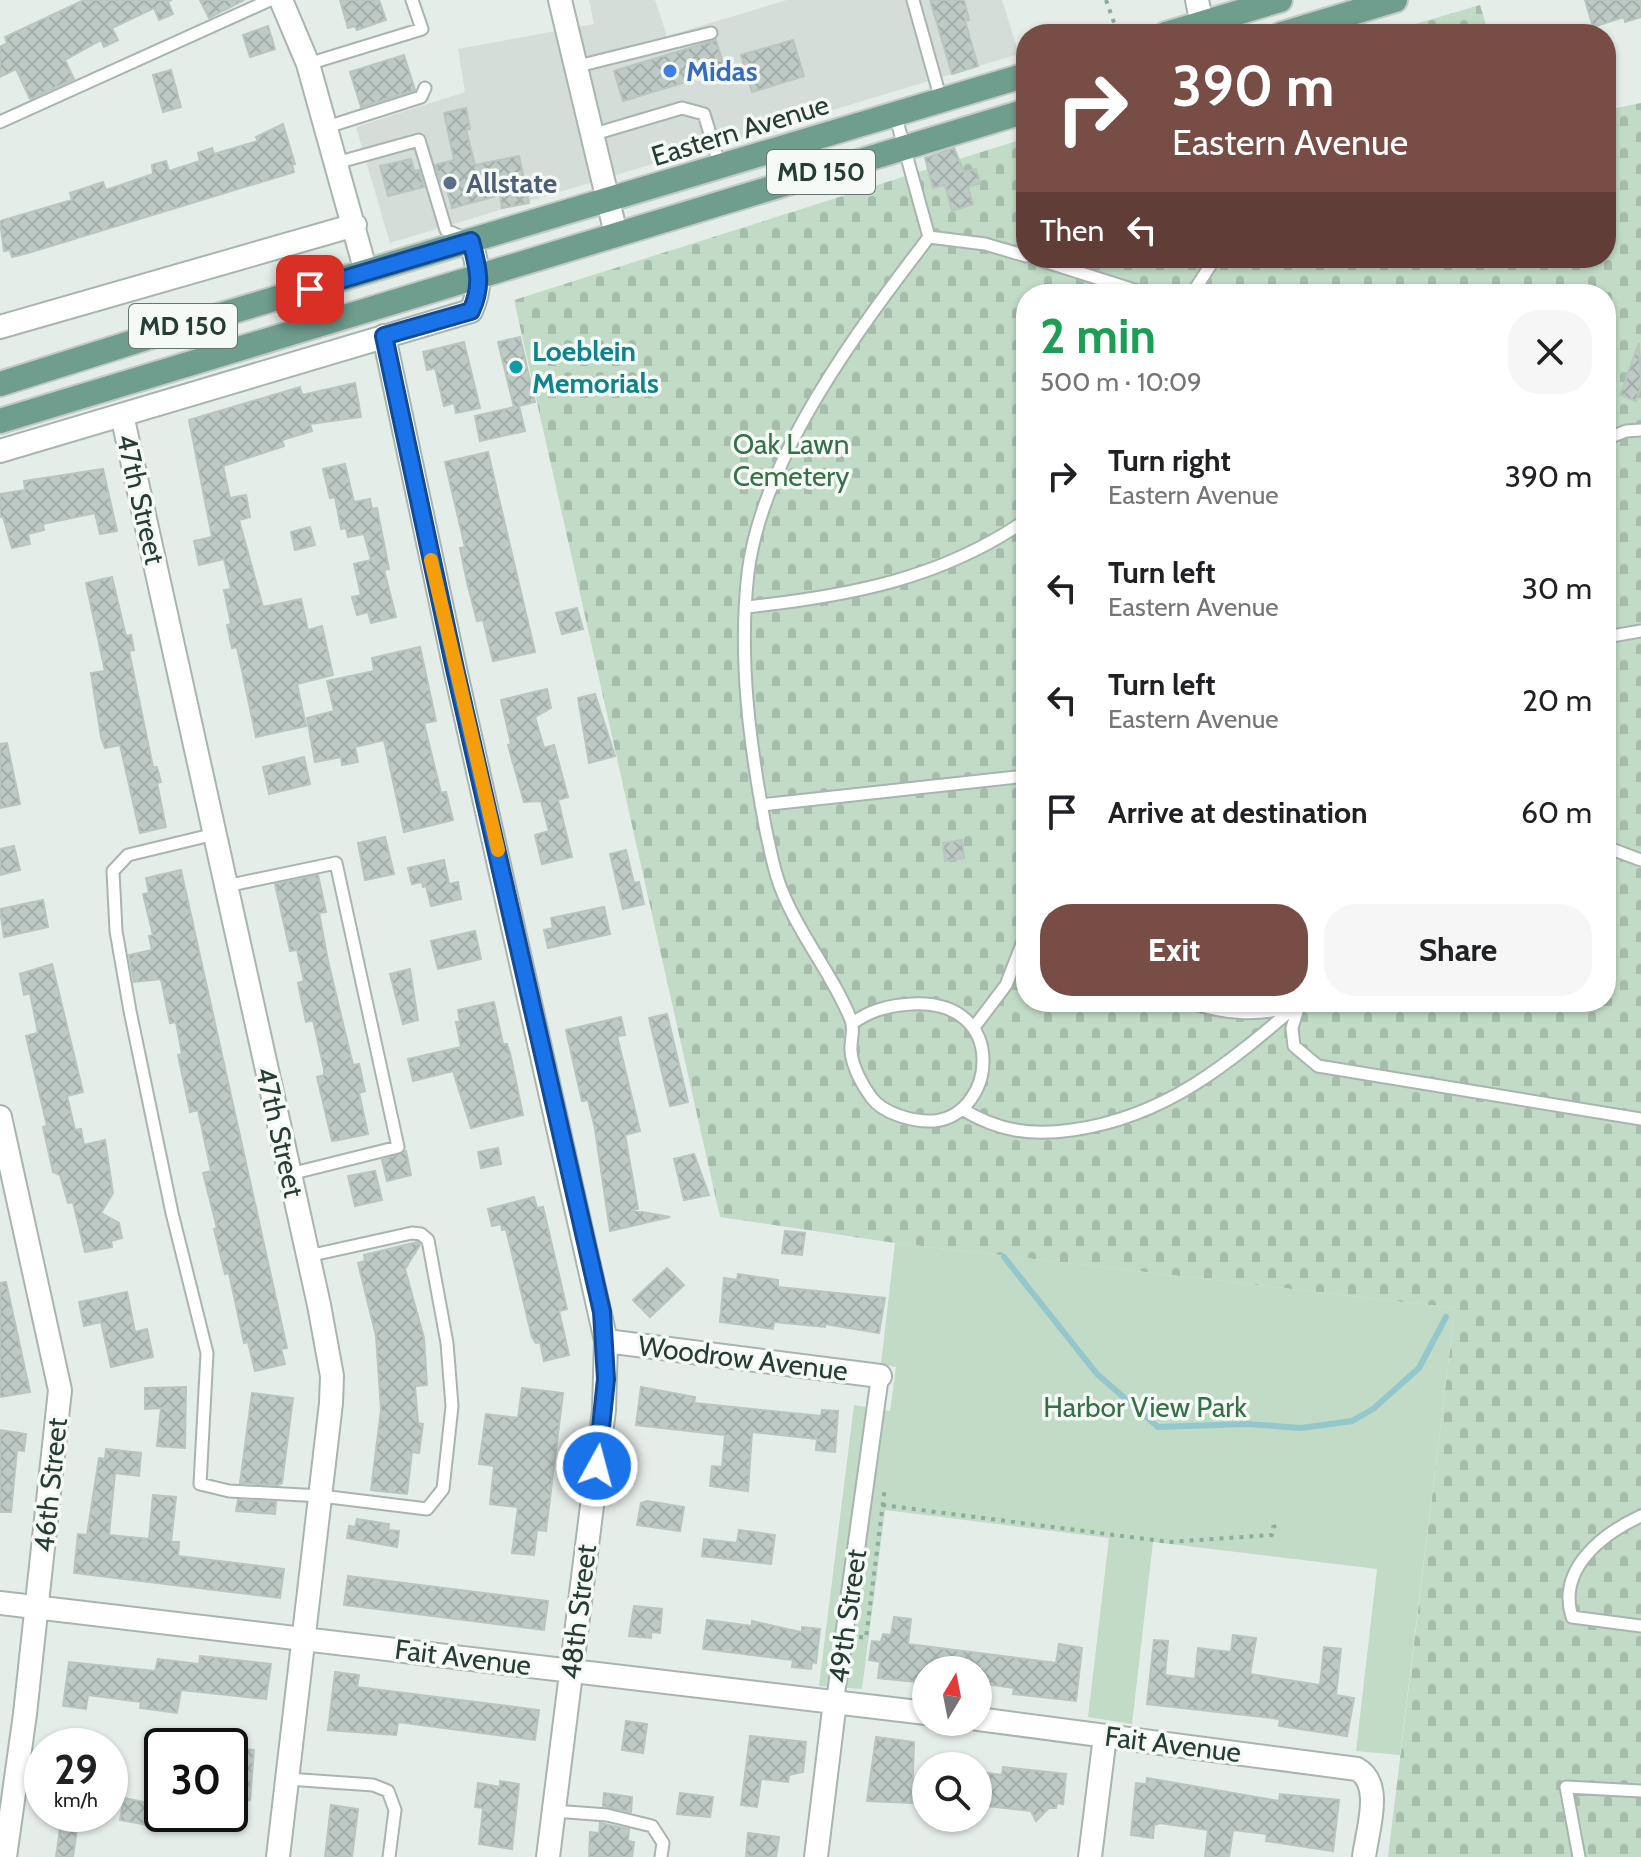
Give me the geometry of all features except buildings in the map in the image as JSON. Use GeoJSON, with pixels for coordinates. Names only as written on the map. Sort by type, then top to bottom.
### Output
{"type":"FeatureCollection","features":[{"type":"Feature","properties":{"kind":"main road"},"geometry":{"type":"LineString","coordinates":[[1201,19],[1280,0]]}},
{"type":"Feature","properties":{"kind":"main road"},"geometry":{"type":"LineString","coordinates":[[1315,24],[1395,0]]}},
{"type":"Feature","properties":{"kind":"main road","name":"Eastern Avenue"},"geometry":{"type":"LineString","coordinates":[[0,384],[1016,78]]}},
{"type":"Feature","properties":{"kind":"main road","name":"MD 150"},"geometry":{"type":"LineString","coordinates":[[0,421],[1016,114]]}},
{"type":"Feature","properties":{"kind":"main road"},"geometry":{"type":"LineString","coordinates":[[366,272],[375,306]]}},
{"type":"Feature","properties":{"kind":"street"},"geometry":{"type":"LineString","coordinates":[[281,0],[308,64],[366,272]]}},
{"type":"Feature","properties":{"kind":"street"},"geometry":{"type":"LineString","coordinates":[[560,0],[616,234]]}},
{"type":"Feature","properties":{"kind":"street"},"geometry":{"type":"LineString","coordinates":[[0,327],[355,225]]}},
{"type":"Feature","properties":{"kind":"street"},"geometry":{"type":"LineString","coordinates":[[0,451],[471,311],[479,293],[480,275],[471,241]]}},
{"type":"Feature","properties":{"kind":"street","name":"48th Street"},"geometry":{"type":"LineString","coordinates":[[384,336],[606,1341],[604,1410],[548,1857]]}},
{"type":"Feature","properties":{"kind":"street","name":"47th Street"},"geometry":{"type":"LineString","coordinates":[[122,415],[332,1376],[321,1496],[278,1857]]}},
{"type":"Feature","properties":{"kind":"street","name":"46th Street"},"geometry":{"type":"LineString","coordinates":[[0,1117],[60,1390],[5,1857]]}},
{"type":"Feature","properties":{"kind":"street","name":"Woodrow Avenue"},"geometry":{"type":"LineString","coordinates":[[606,1341],[880,1376]]}},
{"type":"Feature","properties":{"kind":"street","name":"49th Street"},"geometry":{"type":"LineString","coordinates":[[816,1857],[880,1376]]}},
{"type":"Feature","properties":{"kind":"street","name":"Fait Avenue"},"geometry":{"type":"LineString","coordinates":[[0,1603],[912,1711]]}},
{"type":"Feature","properties":{"kind":"street","name":"Fait Avenue"},"geometry":{"type":"LineString","coordinates":[[992,1721],[1341,1765],[1366,1774],[1373,1791],[1364,1857]]}},
{"type":"Feature","properties":{"kind":"street"},"geometry":{"type":"LineString","coordinates":[[1090,1857],[1105,1736]]}},
{"type":"Feature","properties":{"kind":"lane"},"geometry":{"type":"LineString","coordinates":[[0,122],[270,0]]}},
{"type":"Feature","properties":{"kind":"lane"},"geometry":{"type":"LineString","coordinates":[[308,64],[422,29],[412,0]]}},
{"type":"Feature","properties":{"kind":"lane"},"geometry":{"type":"LineString","coordinates":[[913,0],[941,101]]}},
{"type":"Feature","properties":{"kind":"lane"},"geometry":{"type":"LineString","coordinates":[[574,67],[711,33]]}},
{"type":"Feature","properties":{"kind":"lane"},"geometry":{"type":"LineString","coordinates":[[327,127],[421,97],[425,88]]}},
{"type":"Feature","properties":{"kind":"lane"},"geometry":{"type":"LineString","coordinates":[[590,135],[682,108],[704,114],[720,167]]}},
{"type":"Feature","properties":{"kind":"lane"},"geometry":{"type":"LineString","coordinates":[[895,114],[929,237]]}},
{"type":"Feature","properties":{"kind":"lane"},"geometry":{"type":"LineString","coordinates":[[336,163],[419,140],[446,230],[471,241]]}},
{"type":"Feature","properties":{"kind":"lane"},"geometry":{"type":"LineString","coordinates":[[929,237],[985,244],[1016,253]]}},
{"type":"Feature","properties":{"kind":"lane"},"geometry":{"type":"LineString","coordinates":[[853,1023],[865,1013],[885,1007],[924,1004],[960,1013],[975,1026],[981,1040],[978,1084],[962,1109],[944,1119],[931,1121],[885,1109],[871,1098],[856,1072],[851,1052],[853,1023],[786,901],[775,874],[749,727],[748,572],[759,529],[795,439],[873,313],[929,237]]}},
{"type":"Feature","properties":{"kind":"lane"},"geometry":{"type":"LineString","coordinates":[[1065,268],[1116,284]]}},
{"type":"Feature","properties":{"kind":"lane"},"geometry":{"type":"LineString","coordinates":[[1616,435],[1641,430]]}},
{"type":"Feature","properties":{"kind":"lane"},"geometry":{"type":"LineString","coordinates":[[747,607],[830,598],[908,579],[984,548],[1016,527]]}},
{"type":"Feature","properties":{"kind":"lane"},"geometry":{"type":"LineString","coordinates":[[1616,635],[1641,631]]}},
{"type":"Feature","properties":{"kind":"lane"},"geometry":{"type":"LineString","coordinates":[[761,805],[1016,777]]}},
{"type":"Feature","properties":{"kind":"lane"},"geometry":{"type":"LineString","coordinates":[[215,834],[128,855],[113,871],[116,931],[130,1011],[172,1213],[207,1353],[200,1484],[229,1491],[321,1496],[427,1509],[443,1489],[452,1406],[447,1343],[428,1240],[421,1234],[412,1233],[308,1256]]}},
{"type":"Feature","properties":{"kind":"lane"},"geometry":{"type":"LineString","coordinates":[[1616,851],[1641,860]]}},
{"type":"Feature","properties":{"kind":"lane"},"geometry":{"type":"LineString","coordinates":[[226,886],[336,863],[398,1147],[290,1174]]}},
{"type":"Feature","properties":{"kind":"lane"},"geometry":{"type":"LineString","coordinates":[[975,1026],[1006,985],[1016,960]]}},
{"type":"Feature","properties":{"kind":"lane"},"geometry":{"type":"LineString","coordinates":[[1226,1012],[1271,1012]]}},
{"type":"Feature","properties":{"kind":"lane"},"geometry":{"type":"LineString","coordinates":[[962,1109],[985,1123],[1043,1135],[1109,1125],[1152,1110],[1197,1082],[1287,1012]]}},
{"type":"Feature","properties":{"kind":"lane"},"geometry":{"type":"LineString","coordinates":[[1296,1012],[1292,1028],[1294,1046],[1318,1066],[1641,1119]]}},
{"type":"Feature","properties":{"kind":"lane"},"geometry":{"type":"LineString","coordinates":[[1641,1516],[1622,1525],[1587,1552],[1573,1577],[1567,1599],[1572,1617],[1641,1626]]}},
{"type":"Feature","properties":{"kind":"lane"},"geometry":{"type":"LineString","coordinates":[[288,1779],[373,1785],[388,1791],[395,1810],[389,1857]]}},
{"type":"Feature","properties":{"kind":"lane"},"geometry":{"type":"LineString","coordinates":[[1579,1857],[1566,1787],[1641,1791]]}},
{"type":"Feature","properties":{"kind":"lane"},"geometry":{"type":"LineString","coordinates":[[554,1811],[607,1815],[652,1826],[663,1843],[661,1857]]}},
{"type":"Feature","properties":{"kind":"path"},"geometry":{"type":"LineString","coordinates":[[1106,0],[1115,24]]}},
{"type":"Feature","properties":{"kind":"path"},"geometry":{"type":"LineString","coordinates":[[882,1505],[1169,1542],[1272,1535],[1273,1527],[1278,1525]]}},
{"type":"Feature","properties":{"kind":"shaded area"},"geometry":{"type":"Polygon","coordinates":[[[589,0],[655,0],[667,36],[787,0],[1002,0],[1016,44],[1016,55],[390,243],[356,127],[465,92],[458,49],[594,24],[589,0]]]}},
{"type":"Feature","properties":{"kind":"green space"},"geometry":{"type":"Polygon","coordinates":[[[1480,5],[1486,24],[1415,24],[1480,5]]]}},
{"type":"Feature","properties":{"kind":"green space","name":"Oak Lawn Cemetery"},"geometry":{"type":"Polygon","coordinates":[[[1641,103],[1641,1857],[1388,1857],[1455,1308],[895,1243],[720,1217],[514,300],[1016,141],[1016,268],[1616,268],[1616,108],[1641,103]]]}},
{"type":"Feature","properties":{"kind":"green space","name":"Harbor View Park"},"geometry":{"type":"Polygon","coordinates":[[[895,1243],[1455,1308],[1400,1755],[1356,1751],[1377,1569],[1153,1542],[1132,1724],[1088,1717],[1109,1538],[885,1510],[862,1689],[819,1686],[854,1405],[890,1411],[896,1367],[881,1364],[895,1243]]]}},
{"type":"Feature","properties":{"kind":"waterway"},"geometry":{"type":"LineString","coordinates":[[1004,1257],[1097,1374],[1158,1427],[1247,1424],[1301,1428],[1352,1421],[1373,1409],[1419,1368],[1446,1317]]}},
{"type":"Feature","properties":{"kind":"slow traffic"},"geometry":{"type":"LineString","coordinates":[[431,560],[498,850]]}},
{"type":"Feature","properties":{"kind":"place","name":"Midas"},"geometry":{"type":"Point","coordinates":[670,71]}},
{"type":"Feature","properties":{"kind":"place","name":"Allstate"},"geometry":{"type":"Point","coordinates":[450,183]}},
{"type":"Feature","properties":{"kind":"place","name":"Loeblein Memorials"},"geometry":{"type":"Point","coordinates":[516,367]}},
{"type":"Feature","properties":{"kind":"route"},"geometry":{"type":"LineString","coordinates":[[310,289],[471,241],[480,275],[479,293],[471,311],[384,336],[455,669],[602,1312],[606,1379],[597,1466]]}}]}
